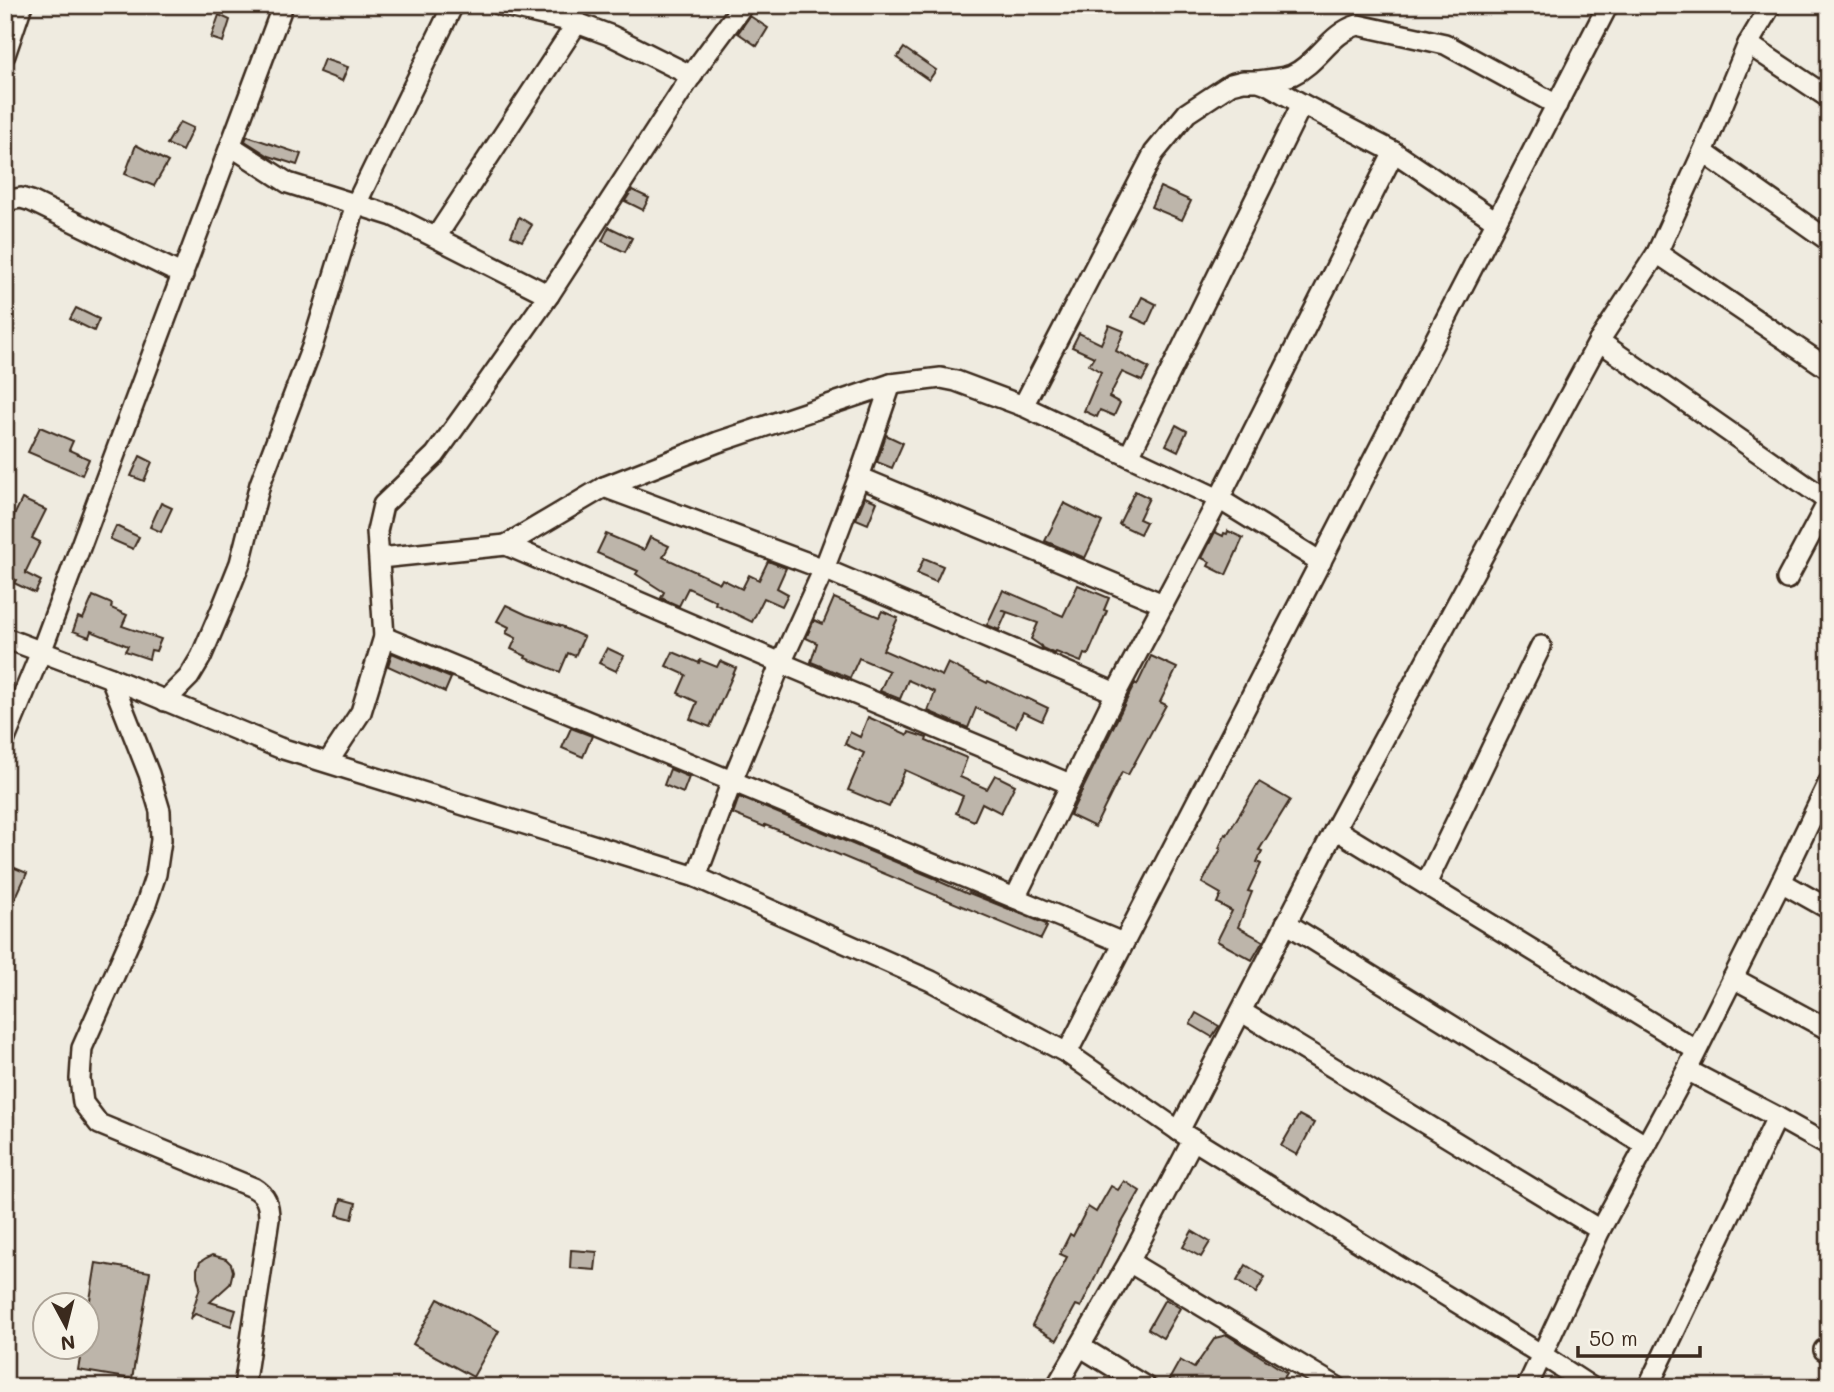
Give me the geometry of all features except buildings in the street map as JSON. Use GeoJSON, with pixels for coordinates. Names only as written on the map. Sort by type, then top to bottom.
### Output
{"type":"FeatureCollection","features":[{"type":"Feature","properties":{"kind":"street"},"geometry":{"type":"LineString","coordinates":[[5,55],[22,5]]}},
{"type":"Feature","properties":{"kind":"street"},"geometry":{"type":"LineString","coordinates":[[5,739],[41,652],[283,5]]}},
{"type":"Feature","properties":{"kind":"street"},"geometry":{"type":"LineString","coordinates":[[165,701],[189,677],[201,657],[222,608],[240,563],[260,484],[312,347],[356,205],[453,5]]}},
{"type":"Feature","properties":{"kind":"street"},"geometry":{"type":"LineString","coordinates":[[500,5],[578,23],[612,36],[692,76]]}},
{"type":"Feature","properties":{"kind":"street"},"geometry":{"type":"LineString","coordinates":[[328,762],[361,712],[384,637],[377,531],[383,505],[435,455],[549,295],[692,76],[743,5]]}},
{"type":"Feature","properties":{"kind":"street"},"geometry":{"type":"LineString","coordinates":[[1067,1053],[1608,5]]}},
{"type":"Feature","properties":{"kind":"street"},"geometry":{"type":"LineString","coordinates":[[1056,1387],[1129,1262],[1242,1012],[1335,829],[1599,341],[1657,253],[1748,44],[1771,5]]}},
{"type":"Feature","properties":{"kind":"street"},"geometry":{"type":"LineString","coordinates":[[436,237],[578,23]]}},
{"type":"Feature","properties":{"kind":"street"},"geometry":{"type":"LineString","coordinates":[[1023,406],[1154,153],[1187,113],[1231,84],[1295,74],[1346,28],[1358,25],[1445,44],[1557,105]]}},
{"type":"Feature","properties":{"kind":"street"},"geometry":{"type":"LineString","coordinates":[[1748,44],[1829,98]]}},
{"type":"Feature","properties":{"kind":"street"},"geometry":{"type":"LineString","coordinates":[[1259,81],[1394,152],[1496,221]]}},
{"type":"Feature","properties":{"kind":"street"},"geometry":{"type":"LineString","coordinates":[[1129,456],[1302,104]]}},
{"type":"Feature","properties":{"kind":"street"},"geometry":{"type":"LineString","coordinates":[[231,146],[288,183],[393,216],[549,295]]}},
{"type":"Feature","properties":{"kind":"street"},"geometry":{"type":"LineString","coordinates":[[1015,898],[1116,693],[1219,499],[1394,152]]}},
{"type":"Feature","properties":{"kind":"street"},"geometry":{"type":"LineString","coordinates":[[1703,152],[1829,241]]}},
{"type":"Feature","properties":{"kind":"street"},"geometry":{"type":"LineString","coordinates":[[5,201],[21,198],[31,201],[183,275]]}},
{"type":"Feature","properties":{"kind":"street"},"geometry":{"type":"LineString","coordinates":[[1657,253],[1829,369]]}},
{"type":"Feature","properties":{"kind":"street"},"geometry":{"type":"LineString","coordinates":[[1599,341],[1829,500],[1787,579]]}},
{"type":"Feature","properties":{"kind":"street"},"geometry":{"type":"LineString","coordinates":[[380,558],[506,545],[604,487],[718,442],[891,384],[941,378],[1023,406],[1219,499],[1321,562]]}},
{"type":"Feature","properties":{"kind":"street"},"geometry":{"type":"LineString","coordinates":[[696,877],[781,663],[824,569],[891,384]]}},
{"type":"Feature","properties":{"kind":"street"},"geometry":{"type":"LineString","coordinates":[[859,477],[1163,604]]}},
{"type":"Feature","properties":{"kind":"street"},"geometry":{"type":"LineString","coordinates":[[604,487],[824,569],[1116,693]]}},
{"type":"Feature","properties":{"kind":"street"},"geometry":{"type":"LineString","coordinates":[[506,545],[1070,785]]}},
{"type":"Feature","properties":{"kind":"street"},"geometry":{"type":"LineString","coordinates":[[384,637],[1123,943]]}},
{"type":"Feature","properties":{"kind":"street"},"geometry":{"type":"LineString","coordinates":[[5,638],[111,678],[280,748],[696,877],[931,981],[1067,1053],[1186,1135],[1591,1387]]}},
{"type":"Feature","properties":{"kind":"street"},"geometry":{"type":"LineString","coordinates":[[1426,884],[1541,646]]}},
{"type":"Feature","properties":{"kind":"street"},"geometry":{"type":"LineString","coordinates":[[111,678],[149,774],[160,811],[162,839],[156,874],[146,904],[82,1048],[79,1079],[83,1104],[99,1124],[254,1188],[266,1200],[269,1219],[244,1387]]}},
{"type":"Feature","properties":{"kind":"street"},"geometry":{"type":"LineString","coordinates":[[1527,1387],[1600,1230],[1686,1070],[1827,791]]}},
{"type":"Feature","properties":{"kind":"street"},"geometry":{"type":"LineString","coordinates":[[1335,829],[1696,1050]]}},
{"type":"Feature","properties":{"kind":"street"},"geometry":{"type":"LineString","coordinates":[[1782,882],[1829,909]]}},
{"type":"Feature","properties":{"kind":"street"},"geometry":{"type":"LineString","coordinates":[[1286,923],[1645,1145]]}},
{"type":"Feature","properties":{"kind":"street"},"geometry":{"type":"LineString","coordinates":[[1733,978],[1829,1030]]}},
{"type":"Feature","properties":{"kind":"street"},"geometry":{"type":"LineString","coordinates":[[1242,1012],[1600,1230]]}},
{"type":"Feature","properties":{"kind":"street"},"geometry":{"type":"LineString","coordinates":[[1686,1070],[1829,1146]]}},
{"type":"Feature","properties":{"kind":"street"},"geometry":{"type":"LineString","coordinates":[[1648,1387],[1777,1117]]}},
{"type":"Feature","properties":{"kind":"street"},"geometry":{"type":"LineString","coordinates":[[1129,1262],[1337,1387]]}},
{"type":"Feature","properties":{"kind":"street"},"geometry":{"type":"LineString","coordinates":[[1081,1347],[1146,1387]]}}]}
